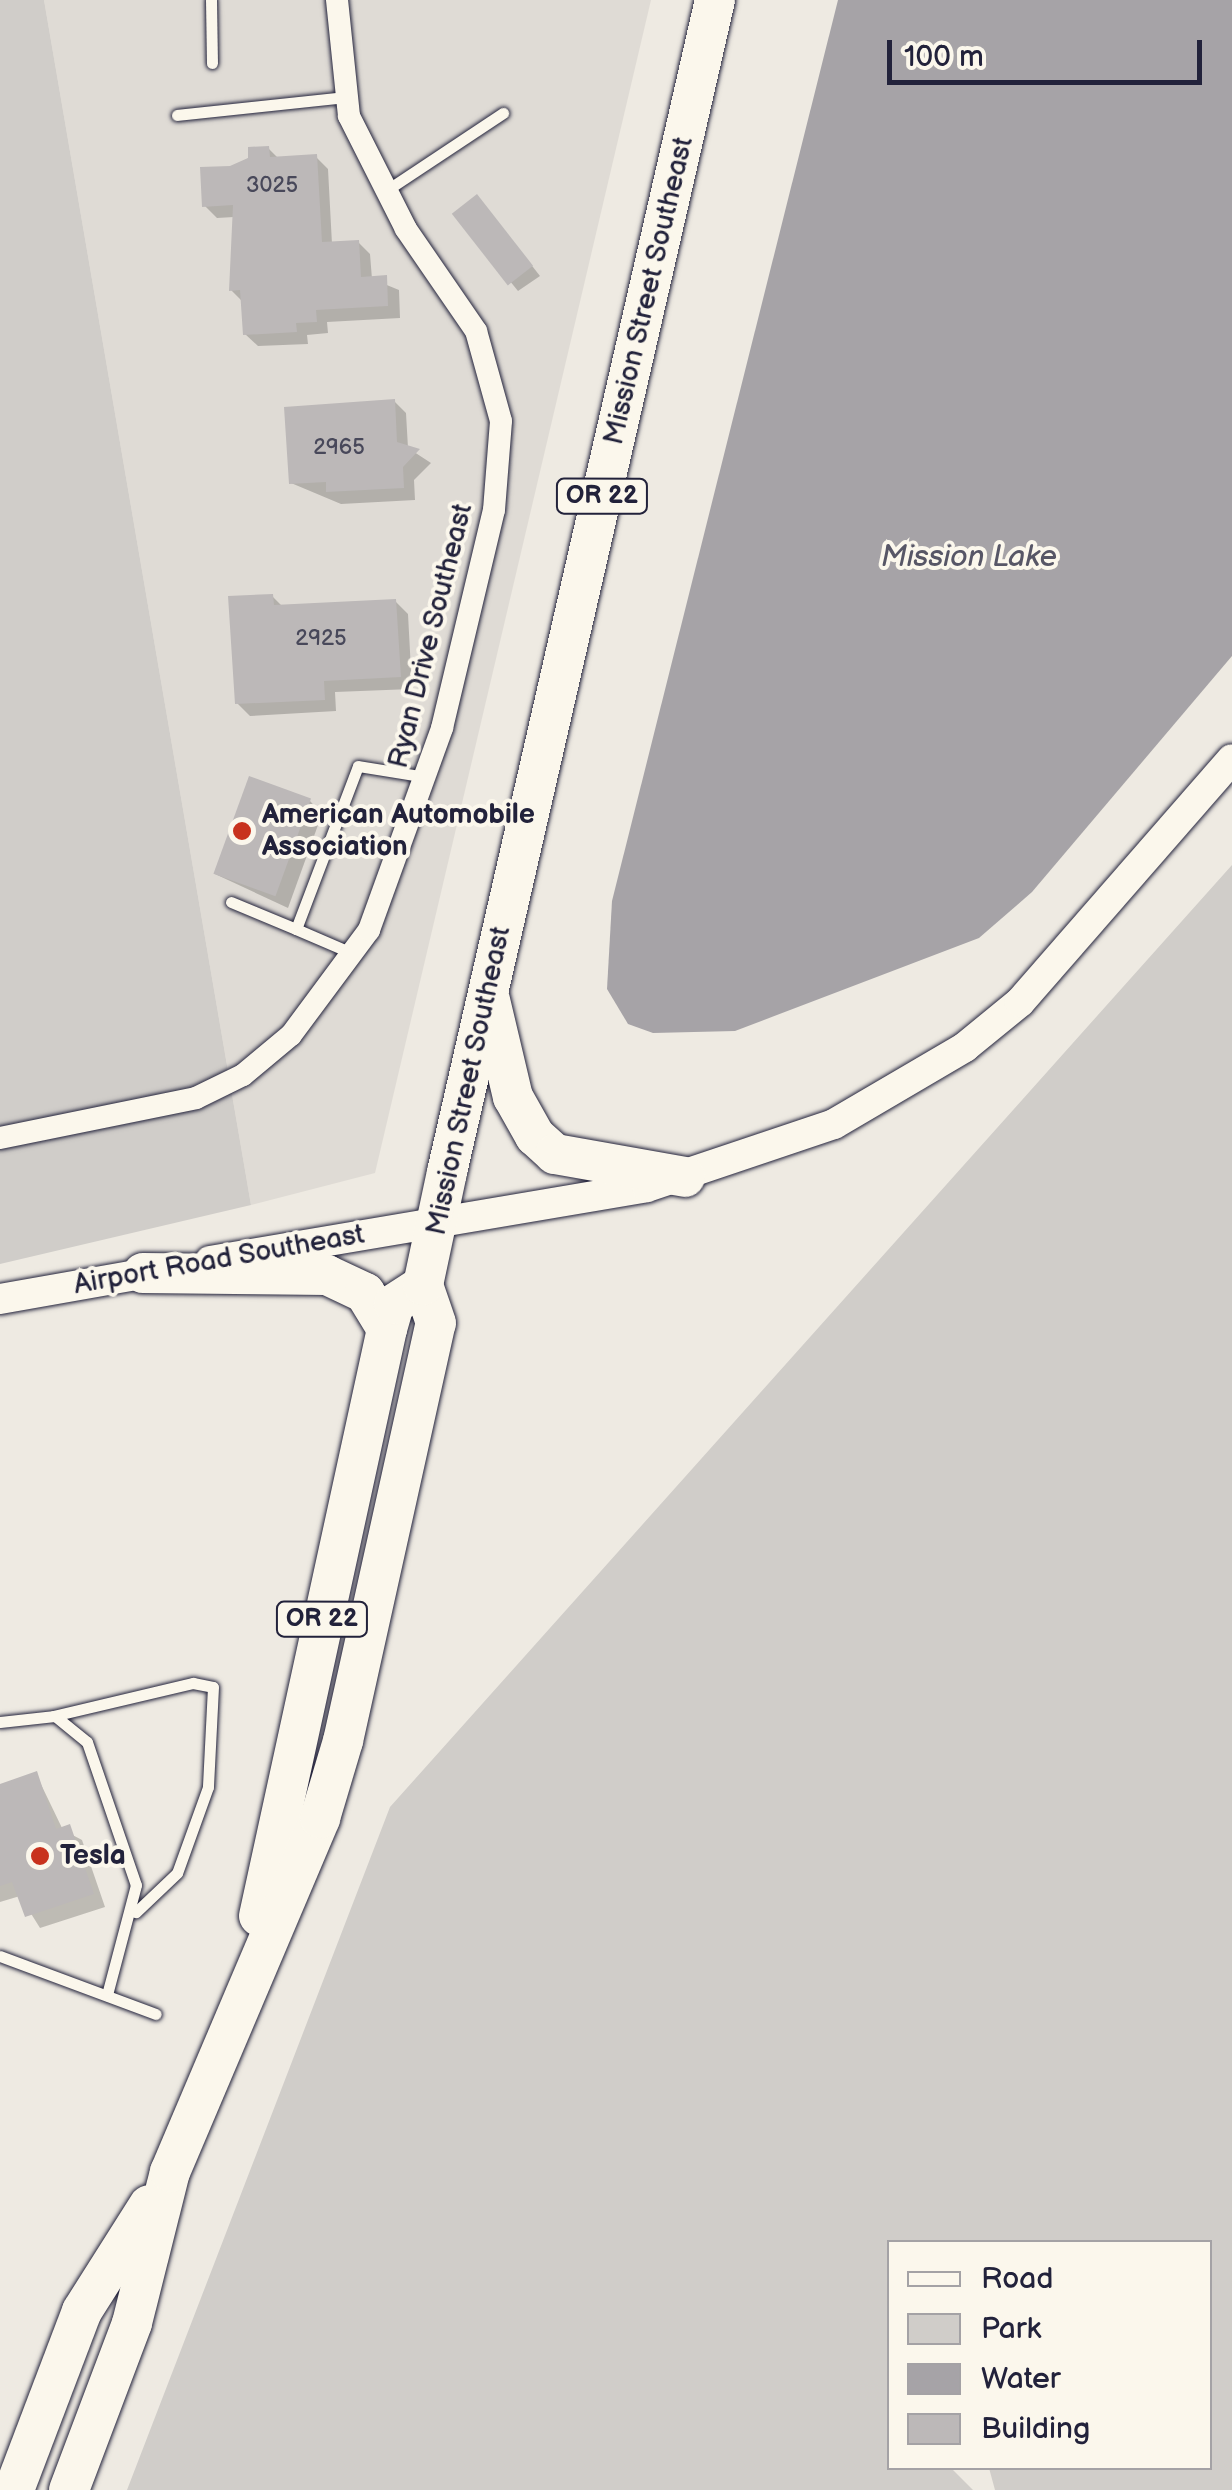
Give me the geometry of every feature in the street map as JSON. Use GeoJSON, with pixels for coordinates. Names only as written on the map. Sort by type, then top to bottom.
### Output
{"type":"FeatureCollection","features":[{"type":"Feature","properties":{"kind":"highway","name":"Mission Street Southeast"},"geometry":{"type":"LineString","coordinates":[[69,2490],[132,2323],[170,2172],[250,1969],[320,1818],[343,1741],[436,1323],[423,1284],[716,0]]}},
{"type":"Feature","properties":{"kind":"highway","name":"OR 22"},"geometry":{"type":"LineString","coordinates":[[488,991],[513,1097],[535,1136],[555,1154],[684,1178]]}},
{"type":"Feature","properties":{"kind":"highway"},"geometry":{"type":"LineString","coordinates":[[143,1274],[328,1275],[366,1293],[387,1329]]}},
{"type":"Feature","properties":{"kind":"highway","name":"Mission Street Southeast"},"geometry":{"type":"LineString","coordinates":[[250,1969],[387,1329],[394,1304],[423,1284]]}},
{"type":"Feature","properties":{"kind":"highway","name":"Mission Street Southeast"},"geometry":{"type":"LineString","coordinates":[[14,2490],[82,2311],[170,2172]]}},
{"type":"Feature","properties":{"kind":"main road","name":"Airport Road Southeast"},"geometry":{"type":"LineString","coordinates":[[0,1299],[684,1178],[834,1124],[965,1047],[1066,955],[1232,759]]}},
{"type":"Feature","properties":{"kind":"street","name":"Ryan Drive Southeast"},"geometry":{"type":"LineString","coordinates":[[0,1138],[151,1111],[222,1087],[314,1012],[354,954],[427,778],[502,445],[476,330],[384,192],[345,97],[338,0]]}},
{"type":"Feature","properties":{"kind":"lane"},"geometry":{"type":"LineString","coordinates":[[211,0],[212,63]]}},
{"type":"Feature","properties":{"kind":"lane"},"geometry":{"type":"LineString","coordinates":[[177,116],[345,97]]}},
{"type":"Feature","properties":{"kind":"lane"},"geometry":{"type":"LineString","coordinates":[[384,192],[503,113]]}},
{"type":"Feature","properties":{"kind":"lane"},"geometry":{"type":"LineString","coordinates":[[296,928],[358,766],[427,778]]}},
{"type":"Feature","properties":{"kind":"lane"},"geometry":{"type":"LineString","coordinates":[[231,902],[354,954]]}},
{"type":"Feature","properties":{"kind":"lane"},"geometry":{"type":"LineString","coordinates":[[0,1722],[53,1716],[193,1683],[212,1687],[208,1787],[176,1873],[136,1912]]}},
{"type":"Feature","properties":{"kind":"lane"},"geometry":{"type":"LineString","coordinates":[[53,1716],[73,1722],[88,1742],[136,1886],[136,1912],[107,1995]]}},
{"type":"Feature","properties":{"kind":"lane"},"geometry":{"type":"LineString","coordinates":[[0,1956],[156,2014]]}},
{"type":"Feature","properties":{"kind":"shaded area"},"geometry":{"type":"Polygon","coordinates":[[[44,0],[651,0],[375,1173],[251,1205],[44,0]]]}},
{"type":"Feature","properties":{"kind":"green space"},"geometry":{"type":"Polygon","coordinates":[[[0,0],[44,0],[251,1205],[0,1264],[0,0]]]}},
{"type":"Feature","properties":{"kind":"green space"},"geometry":{"type":"Polygon","coordinates":[[[1232,865],[1232,2490],[995,2490],[990,2470],[1212,2470],[1212,2240],[887,2240],[887,2470],[953,2470],[973,2490],[127,2490],[390,1807],[1232,865]]]}},
{"type":"Feature","properties":{"kind":"water","name":"Mission Lake"},"geometry":{"type":"Polygon","coordinates":[[[838,0],[1232,0],[1232,656],[1032,892],[979,938],[735,1031],[653,1033],[628,1024],[607,989],[612,901],[838,0]]]}},
{"type":"Feature","properties":{"kind":"building"},"geometry":{"type":"Polygon","coordinates":[[[269,146],[270,157],[317,154],[322,242],[359,240],[361,277],[387,275],[388,306],[316,310],[317,322],[296,323],[297,332],[243,335],[240,290],[229,291],[233,205],[202,207],[200,167],[230,166],[248,158],[248,147],[269,146]]]}},
{"type":"Feature","properties":{"kind":"building"},"geometry":{"type":"Polygon","coordinates":[[[477,194],[533,266],[508,285],[452,214],[477,194]]]}},
{"type":"Feature","properties":{"kind":"building"},"geometry":{"type":"Polygon","coordinates":[[[395,399],[397,442],[420,449],[403,467],[404,488],[326,492],[326,482],[289,484],[284,407],[395,399]]]}},
{"type":"Feature","properties":{"kind":"building"},"geometry":{"type":"Polygon","coordinates":[[[273,594],[274,605],[396,599],[401,677],[324,681],[325,700],[235,704],[228,596],[273,594]]]}},
{"type":"Feature","properties":{"kind":"building"},"geometry":{"type":"Polygon","coordinates":[[[249,776],[311,799],[275,896],[213,874],[249,776]]]}},
{"type":"Feature","properties":{"kind":"building","name":"Tesla"},"geometry":{"type":"Polygon","coordinates":[[[37,1771],[56,1829],[70,1824],[94,1894],[25,1917],[12,1882],[0,1886],[0,1784],[37,1771]]]}},
{"type":"Feature","properties":{"kind":"place","name":"American Automobile Association"},"geometry":{"type":"Point","coordinates":[242,831]}},
{"type":"Feature","properties":{"kind":"place","name":"Tesla"},"geometry":{"type":"Point","coordinates":[40,1856]}}]}
